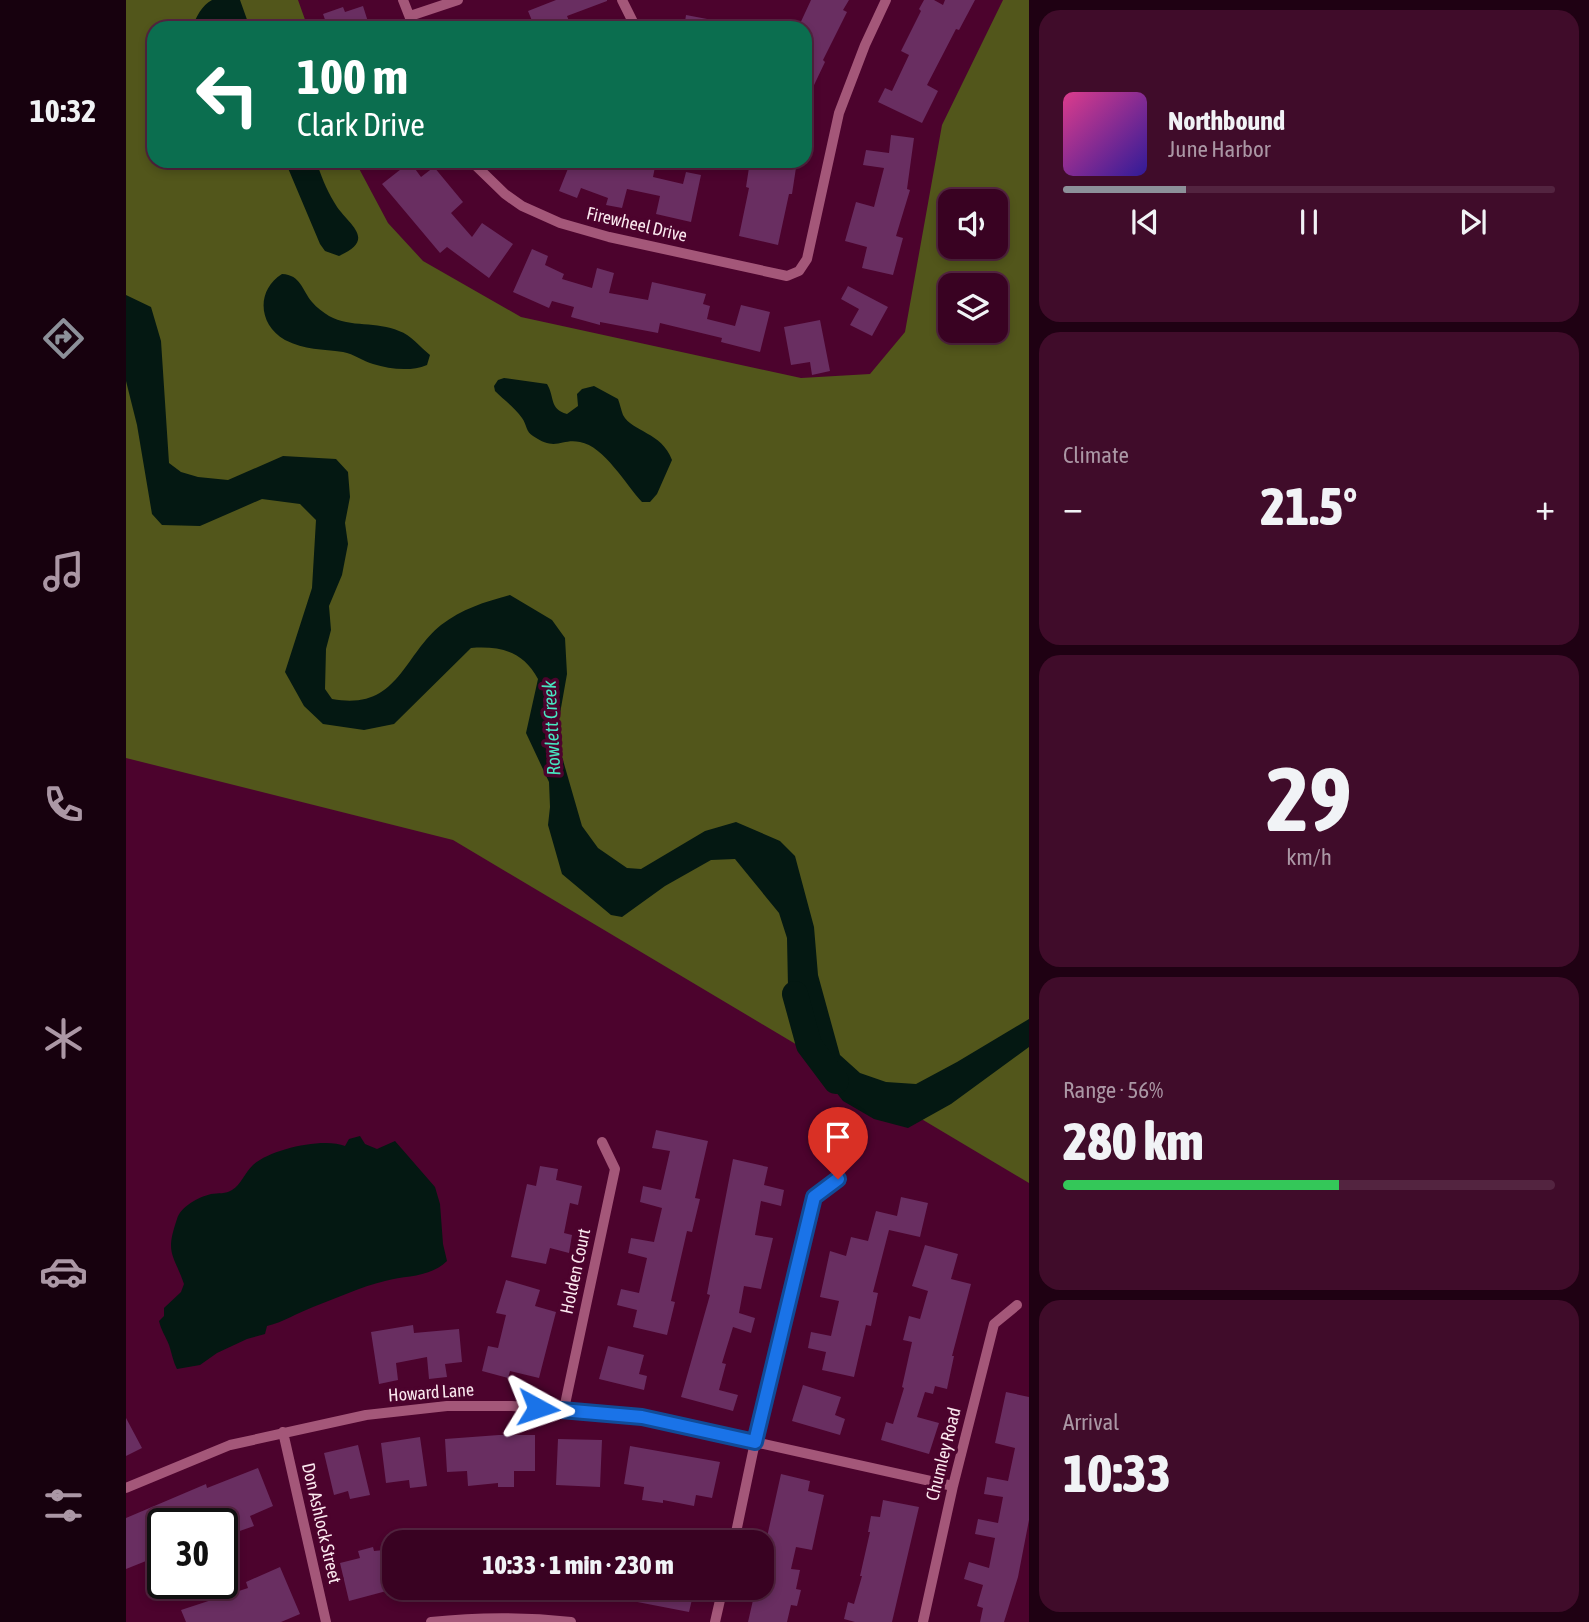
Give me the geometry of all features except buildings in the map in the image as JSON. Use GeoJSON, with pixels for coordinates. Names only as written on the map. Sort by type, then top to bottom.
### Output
{"type":"FeatureCollection","features":[{"type":"Feature","properties":{"kind":"street"},"geometry":{"type":"LineString","coordinates":[[403,0],[412,21]]}},
{"type":"Feature","properties":{"kind":"street"},"geometry":{"type":"LineString","coordinates":[[410,16],[458,0]]}},
{"type":"Feature","properties":{"kind":"street"},"geometry":{"type":"LineString","coordinates":[[622,0],[632,21]]}},
{"type":"Feature","properties":{"kind":"street","name":"Firewheel Drive"},"geometry":{"type":"LineString","coordinates":[[478,168],[522,206],[560,223],[609,237],[787,276],[799,271],[807,259],[839,113],[886,0]]}},
{"type":"Feature","properties":{"kind":"street","name":"Holden Court"},"geometry":{"type":"LineString","coordinates":[[564,1409],[615,1168],[602,1142]]}},
{"type":"Feature","properties":{"kind":"street"},"geometry":{"type":"LineString","coordinates":[[737,1530],[814,1197],[838,1179]]}},
{"type":"Feature","properties":{"kind":"street","name":"Chumley Road"},"geometry":{"type":"LineString","coordinates":[[922,1622],[994,1324],[1017,1305]]}},
{"type":"Feature","properties":{"kind":"street","name":"Howard Lane"},"geometry":{"type":"LineString","coordinates":[[126,1488],[230,1445],[366,1415],[447,1406],[512,1406],[642,1417],[953,1486]]}},
{"type":"Feature","properties":{"kind":"street","name":"Don Ashlock Street"},"geometry":{"type":"LineString","coordinates":[[283,1432],[326,1622]]}},
{"type":"Feature","properties":{"kind":"street"},"geometry":{"type":"LineString","coordinates":[[715,1622],[720,1600]]}},
{"type":"Feature","properties":{"kind":"street"},"geometry":{"type":"LineString","coordinates":[[432,1622],[534,1618],[571,1622]]}},
{"type":"Feature","properties":{"kind":"green space"},"geometry":{"type":"Polygon","coordinates":[[[126,0],[298,0],[306,21],[147,21],[147,168],[359,168],[388,223],[423,261],[521,317],[801,378],[870,374],[905,332],[942,125],[1003,0],[1029,0],[1029,1183],[453,840],[126,758],[126,0]]]}},
{"type":"Feature","properties":{"kind":"water"},"geometry":{"type":"Polygon","coordinates":[[[212,0],[240,0],[248,21],[196,21],[205,5],[212,0]]]}},
{"type":"Feature","properties":{"kind":"water"},"geometry":{"type":"Polygon","coordinates":[[[288,168],[319,168],[331,197],[356,230],[358,237],[357,243],[351,249],[339,256],[325,251],[288,168]]]}},
{"type":"Feature","properties":{"kind":"water"},"geometry":{"type":"Polygon","coordinates":[[[282,274],[297,280],[318,308],[337,320],[382,326],[408,335],[430,355],[427,365],[407,369],[386,367],[347,353],[307,347],[285,340],[269,326],[264,307],[268,289],[282,274]]]}},
{"type":"Feature","properties":{"kind":"water"},"geometry":{"type":"Polygon","coordinates":[[[126,295],[151,307],[161,341],[169,463],[181,472],[198,477],[228,480],[283,456],[336,459],[348,472],[350,497],[345,523],[348,544],[342,575],[329,606],[331,630],[326,649],[325,689],[332,699],[354,701],[371,697],[385,689],[441,625],[474,607],[510,595],[552,620],[565,638],[567,674],[556,736],[582,826],[598,848],[627,868],[641,869],[705,831],[736,822],[780,841],[795,856],[814,927],[818,975],[840,1055],[860,1073],[886,1082],[916,1084],[1029,1019],[1029,1047],[951,1104],[908,1128],[874,1119],[843,1101],[825,1078],[788,987],[787,938],[779,913],[735,859],[711,860],[665,886],[622,917],[611,915],[562,874],[548,825],[549,782],[526,733],[538,679],[525,662],[510,652],[492,648],[471,648],[394,724],[364,730],[323,724],[304,706],[285,672],[312,588],[316,520],[300,504],[262,499],[200,526],[162,525],[152,514],[137,425],[126,381],[126,295]]]}},
{"type":"Feature","properties":{"kind":"water"},"geometry":{"type":"Polygon","coordinates":[[[504,378],[547,384],[557,409],[567,414],[578,406],[577,394],[582,389],[594,386],[618,399],[627,421],[661,444],[672,460],[657,494],[650,502],[642,502],[606,458],[589,445],[573,441],[547,443],[531,434],[519,414],[495,391],[494,386],[498,380],[504,378]]]}},
{"type":"Feature","properties":{"kind":"water"},"geometry":{"type":"Polygon","coordinates":[[[360,1136],[365,1144],[377,1149],[395,1141],[435,1187],[440,1204],[447,1261],[425,1273],[376,1283],[313,1307],[267,1326],[265,1334],[217,1353],[200,1365],[177,1369],[159,1321],[164,1316],[164,1308],[181,1292],[184,1284],[171,1247],[173,1231],[182,1210],[201,1197],[232,1190],[253,1165],[272,1154],[311,1144],[345,1146],[349,1139],[360,1136]]]}},
{"type":"Feature","properties":{"kind":"waterway","name":"Rowlett Creek"},"geometry":{"type":"LineString","coordinates":[[795,994],[809,1045],[836,1081]]}},
{"type":"Feature","properties":{"kind":"route"},"geometry":{"type":"LineString","coordinates":[[538,1408],[642,1417],[755,1442],[814,1197],[838,1179]]}}]}
